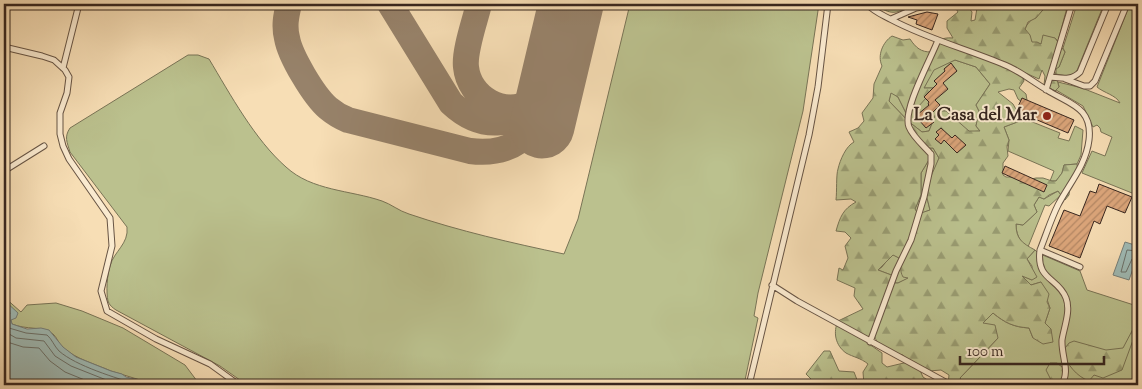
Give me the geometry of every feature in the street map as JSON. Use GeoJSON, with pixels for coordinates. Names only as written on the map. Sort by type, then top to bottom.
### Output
{"type":"FeatureCollection","features":[{"type":"Feature","properties":{"kind":"lane"},"geometry":{"type":"LineString","coordinates":[[63,68],[79,4]]}},
{"type":"Feature","properties":{"kind":"lane"},"geometry":{"type":"LineString","coordinates":[[749,385],[809,135],[818,87],[828,4]]}},
{"type":"Feature","properties":{"kind":"lane"},"geometry":{"type":"LineString","coordinates":[[867,4],[891,20],[1006,66],[1077,106],[1082,112],[1088,125],[1089,140],[1080,167],[1058,206],[1040,250],[1038,261],[1042,271],[1064,293],[1068,301],[1062,340],[1062,352],[1066,370],[1065,380],[1062,385]]}},
{"type":"Feature","properties":{"kind":"lane"},"geometry":{"type":"LineString","coordinates":[[891,20],[918,6],[941,4]]}},
{"type":"Feature","properties":{"kind":"lane"},"geometry":{"type":"LineString","coordinates":[[1046,90],[1072,4]]}},
{"type":"Feature","properties":{"kind":"lane"},"geometry":{"type":"LineString","coordinates":[[1065,79],[1074,78],[1080,72],[1108,4]]}},
{"type":"Feature","properties":{"kind":"lane"},"geometry":{"type":"LineString","coordinates":[[1050,77],[1065,79],[1084,86],[1090,86],[1096,81],[1127,4]]}},
{"type":"Feature","properties":{"kind":"lane"},"geometry":{"type":"LineString","coordinates":[[870,342],[896,271],[911,240],[924,197],[931,164],[931,154],[909,127],[908,116],[914,93],[932,57],[938,40]]}},
{"type":"Feature","properties":{"kind":"lane"},"geometry":{"type":"LineString","coordinates":[[4,47],[54,60],[69,77],[69,84],[60,113],[60,134],[69,159],[110,218],[112,246],[101,291],[107,311],[156,338],[210,364],[240,385]]}},
{"type":"Feature","properties":{"kind":"lane"},"geometry":{"type":"LineString","coordinates":[[4,171],[44,146]]}},
{"type":"Feature","properties":{"kind":"lane"},"geometry":{"type":"LineString","coordinates":[[1040,250],[1080,267]]}},
{"type":"Feature","properties":{"kind":"lane"},"geometry":{"type":"LineString","coordinates":[[772,285],[870,342],[944,383],[951,385]]}},
{"type":"Feature","properties":{"kind":"green space"},"geometry":{"type":"Polygon","coordinates":[[[630,4],[819,4],[803,111],[758,293],[754,316],[758,318],[744,385],[247,385],[220,366],[116,310],[109,304],[107,288],[109,270],[112,261],[124,243],[127,227],[70,152],[67,134],[70,128],[188,55],[198,55],[209,59],[234,101],[264,144],[286,167],[307,181],[332,189],[370,197],[389,204],[405,213],[447,226],[564,254],[578,219],[630,4]]]}},
{"type":"Feature","properties":{"kind":"green space"},"geometry":{"type":"Polygon","coordinates":[[[875,4],[913,4],[898,12],[890,12],[875,4]]]}},
{"type":"Feature","properties":{"kind":"green space"},"geometry":{"type":"Polygon","coordinates":[[[934,4],[966,4],[972,12],[971,21],[975,20],[977,8],[989,4],[1006,4],[1007,8],[1012,4],[1048,4],[1036,18],[1028,22],[1025,29],[1030,35],[1032,42],[1041,44],[1043,35],[1055,38],[1065,52],[1059,67],[1053,71],[1055,72],[1059,87],[1055,91],[1044,85],[1045,76],[1042,70],[1039,79],[1021,71],[1024,81],[1019,88],[1026,94],[1027,100],[1023,103],[1018,99],[1014,90],[1009,89],[998,92],[1013,104],[1018,113],[1028,118],[1004,127],[1009,140],[1007,147],[1008,156],[1003,163],[1003,175],[1027,180],[1043,178],[1056,181],[1062,173],[1064,165],[1077,164],[1078,172],[1070,185],[1069,195],[1065,200],[1058,191],[1044,199],[1039,197],[1034,205],[1037,212],[1023,225],[1016,224],[1017,233],[1021,240],[1035,250],[1027,259],[1037,277],[1032,280],[1022,276],[1031,285],[1041,282],[1049,294],[1047,302],[1050,308],[1045,323],[1051,329],[1053,342],[1043,344],[1033,338],[1029,328],[1010,324],[993,313],[983,323],[995,325],[998,338],[960,378],[964,385],[948,385],[949,375],[941,370],[929,371],[918,366],[923,377],[929,381],[939,379],[942,385],[864,385],[863,372],[868,364],[842,350],[835,334],[838,321],[863,309],[854,296],[855,288],[837,280],[839,268],[843,270],[848,258],[845,246],[851,238],[845,232],[836,231],[843,214],[856,202],[851,199],[836,200],[837,172],[844,154],[854,142],[849,132],[858,128],[864,121],[862,113],[873,98],[874,84],[882,66],[881,53],[886,42],[892,36],[903,40],[910,39],[919,49],[931,52],[940,40],[953,38],[947,28],[947,21],[958,12],[955,7],[934,7],[934,4]],[[955,60],[934,70],[924,88],[935,88],[918,107],[906,113],[898,97],[891,93],[889,101],[908,121],[922,132],[929,131],[937,111],[946,111],[969,131],[980,131],[976,126],[979,111],[976,105],[990,84],[976,67],[955,60]],[[926,148],[930,158],[921,173],[921,195],[915,209],[918,214],[930,210],[926,194],[928,183],[939,158],[933,148],[926,148]],[[893,255],[878,270],[894,276],[895,283],[908,278],[903,277],[899,258],[893,255]],[[873,329],[870,336],[865,337],[869,344],[882,353],[882,363],[887,367],[908,362],[904,360],[903,355],[887,350],[879,345],[874,336],[873,329]]]}},
{"type":"Feature","properties":{"kind":"green space"},"geometry":{"type":"Polygon","coordinates":[[[1048,4],[1068,4],[1058,41],[1055,38],[1041,44],[1030,42],[1025,29],[1029,22],[1048,4]]]}},
{"type":"Feature","properties":{"kind":"green space"},"geometry":{"type":"Polygon","coordinates":[[[1077,4],[1104,4],[1076,73],[1067,76],[1056,74],[1056,68],[1059,67],[1065,52],[1063,48],[1077,4]]]}},
{"type":"Feature","properties":{"kind":"green space"},"geometry":{"type":"Polygon","coordinates":[[[1130,4],[1138,4],[1138,205],[1134,203],[1137,195],[1082,173],[1092,151],[1105,156],[1112,137],[1101,132],[1097,125],[1093,127],[1083,106],[1056,90],[1059,87],[1058,82],[1082,88],[1120,103],[1116,98],[1097,87],[1130,4]]]}},
{"type":"Feature","properties":{"kind":"green space"},"geometry":{"type":"Polygon","coordinates":[[[955,60],[976,67],[990,84],[976,105],[979,111],[976,126],[980,131],[969,132],[945,111],[937,111],[929,131],[922,132],[908,121],[889,101],[891,92],[898,97],[906,113],[934,88],[924,88],[933,69],[955,60]]]}},
{"type":"Feature","properties":{"kind":"green space"},"geometry":{"type":"Polygon","coordinates":[[[1025,119],[1060,133],[1058,138],[1069,141],[1075,126],[1083,130],[1081,155],[1077,164],[1064,165],[1062,173],[1056,181],[1050,181],[1054,171],[1008,151],[1009,140],[1004,127],[1025,119]]]}},
{"type":"Feature","properties":{"kind":"green space"},"geometry":{"type":"Polygon","coordinates":[[[926,148],[933,148],[939,158],[926,194],[930,210],[917,215],[915,209],[921,195],[921,173],[930,158],[926,148]]]}},
{"type":"Feature","properties":{"kind":"green space"},"geometry":{"type":"Polygon","coordinates":[[[1058,191],[1061,195],[1049,206],[1045,205],[1028,247],[1022,243],[1016,224],[1023,225],[1037,212],[1034,205],[1039,197],[1044,199],[1058,191]]]}},
{"type":"Feature","properties":{"kind":"green space"},"geometry":{"type":"Polygon","coordinates":[[[1035,250],[1080,271],[1087,290],[1138,305],[1138,385],[964,385],[960,378],[998,338],[983,323],[993,313],[1010,324],[1029,328],[1033,338],[1045,323],[1050,308],[1041,282],[1031,285],[1020,275],[1032,280],[1032,266],[1027,259],[1035,250]]]}},
{"type":"Feature","properties":{"kind":"green space"},"geometry":{"type":"Polygon","coordinates":[[[892,254],[899,258],[909,278],[898,283],[895,283],[894,276],[878,270],[892,254]]]}},
{"type":"Feature","properties":{"kind":"green space"},"geometry":{"type":"Polygon","coordinates":[[[4,297],[21,312],[27,305],[56,303],[82,311],[123,328],[185,365],[200,385],[148,385],[140,380],[86,361],[62,347],[54,335],[49,332],[12,324],[4,297]]]}},
{"type":"Feature","properties":{"kind":"green space"},"geometry":{"type":"Polygon","coordinates":[[[1133,329],[1136,332],[1122,370],[1103,378],[1094,375],[1089,381],[1080,376],[1070,366],[1062,352],[1069,343],[1074,341],[1106,350],[1123,348],[1133,329]]]}},
{"type":"Feature","properties":{"kind":"green space"},"geometry":{"type":"Polygon","coordinates":[[[824,351],[830,351],[839,371],[854,372],[859,385],[813,385],[813,381],[806,374],[824,351]]]}},
{"type":"Feature","properties":{"kind":"green space"},"geometry":{"type":"Polygon","coordinates":[[[1050,363],[1057,363],[1066,373],[1061,382],[1051,380],[1046,370],[1050,363]]]}},
{"type":"Feature","properties":{"kind":"water"},"geometry":{"type":"Polygon","coordinates":[[[1125,242],[1138,246],[1138,255],[1129,280],[1113,275],[1125,242]]]}},
{"type":"Feature","properties":{"kind":"water"},"geometry":{"type":"Polygon","coordinates":[[[4,300],[18,313],[16,318],[11,320],[12,324],[27,329],[41,328],[49,330],[63,347],[76,357],[126,377],[140,380],[148,385],[4,385],[4,300]]]}},
{"type":"Feature","properties":{"kind":"building"},"geometry":{"type":"Polygon","coordinates":[[[927,12],[938,14],[932,30],[916,24],[917,20],[908,17],[927,12]]]}},
{"type":"Feature","properties":{"kind":"building"},"geometry":{"type":"Polygon","coordinates":[[[951,63],[957,71],[943,83],[948,89],[935,100],[940,105],[928,117],[934,122],[926,128],[917,115],[929,105],[929,102],[924,97],[937,84],[934,81],[951,63]]]}},
{"type":"Feature","properties":{"kind":"building","name":"La Casa del Mar"},"geometry":{"type":"Polygon","coordinates":[[[1022,98],[1074,120],[1068,133],[1016,111],[1022,98]]]}},
{"type":"Feature","properties":{"kind":"building"},"geometry":{"type":"Polygon","coordinates":[[[941,128],[952,138],[955,135],[966,145],[957,153],[944,140],[941,144],[935,139],[939,135],[936,132],[941,128]]]}},
{"type":"Feature","properties":{"kind":"building"},"geometry":{"type":"Polygon","coordinates":[[[1005,166],[1047,185],[1044,192],[1002,173],[1005,166]]]}},
{"type":"Feature","properties":{"kind":"building"},"geometry":{"type":"Polygon","coordinates":[[[1099,184],[1132,197],[1125,213],[1107,206],[1100,224],[1094,221],[1080,258],[1049,246],[1064,210],[1080,216],[1090,191],[1096,193],[1099,184]]]}},
{"type":"Feature","properties":{"kind":"taxiway"},"geometry":{"type":"LineString","coordinates":[[289,4],[286,34],[293,55],[322,102],[342,118],[470,151],[484,152],[508,147],[518,142],[534,125],[547,101]]}},
{"type":"Feature","properties":{"kind":"taxiway"},"geometry":{"type":"LineString","coordinates":[[390,4],[451,103],[463,112],[475,119],[487,122],[511,120],[523,115],[544,96]]}},
{"type":"Feature","properties":{"kind":"taxiway"},"geometry":{"type":"LineString","coordinates":[[479,4],[468,45],[466,67],[474,88],[481,96],[500,106],[521,106],[538,97],[553,79]]}},
{"type":"Feature","properties":{"kind":"runway"},"geometry":{"type":"LineString","coordinates":[[542,126],[571,4]]}},
{"type":"Feature","properties":{"kind":"place","name":"La Casa del Mar"},"geometry":{"type":"Point","coordinates":[1047,116]}}]}
